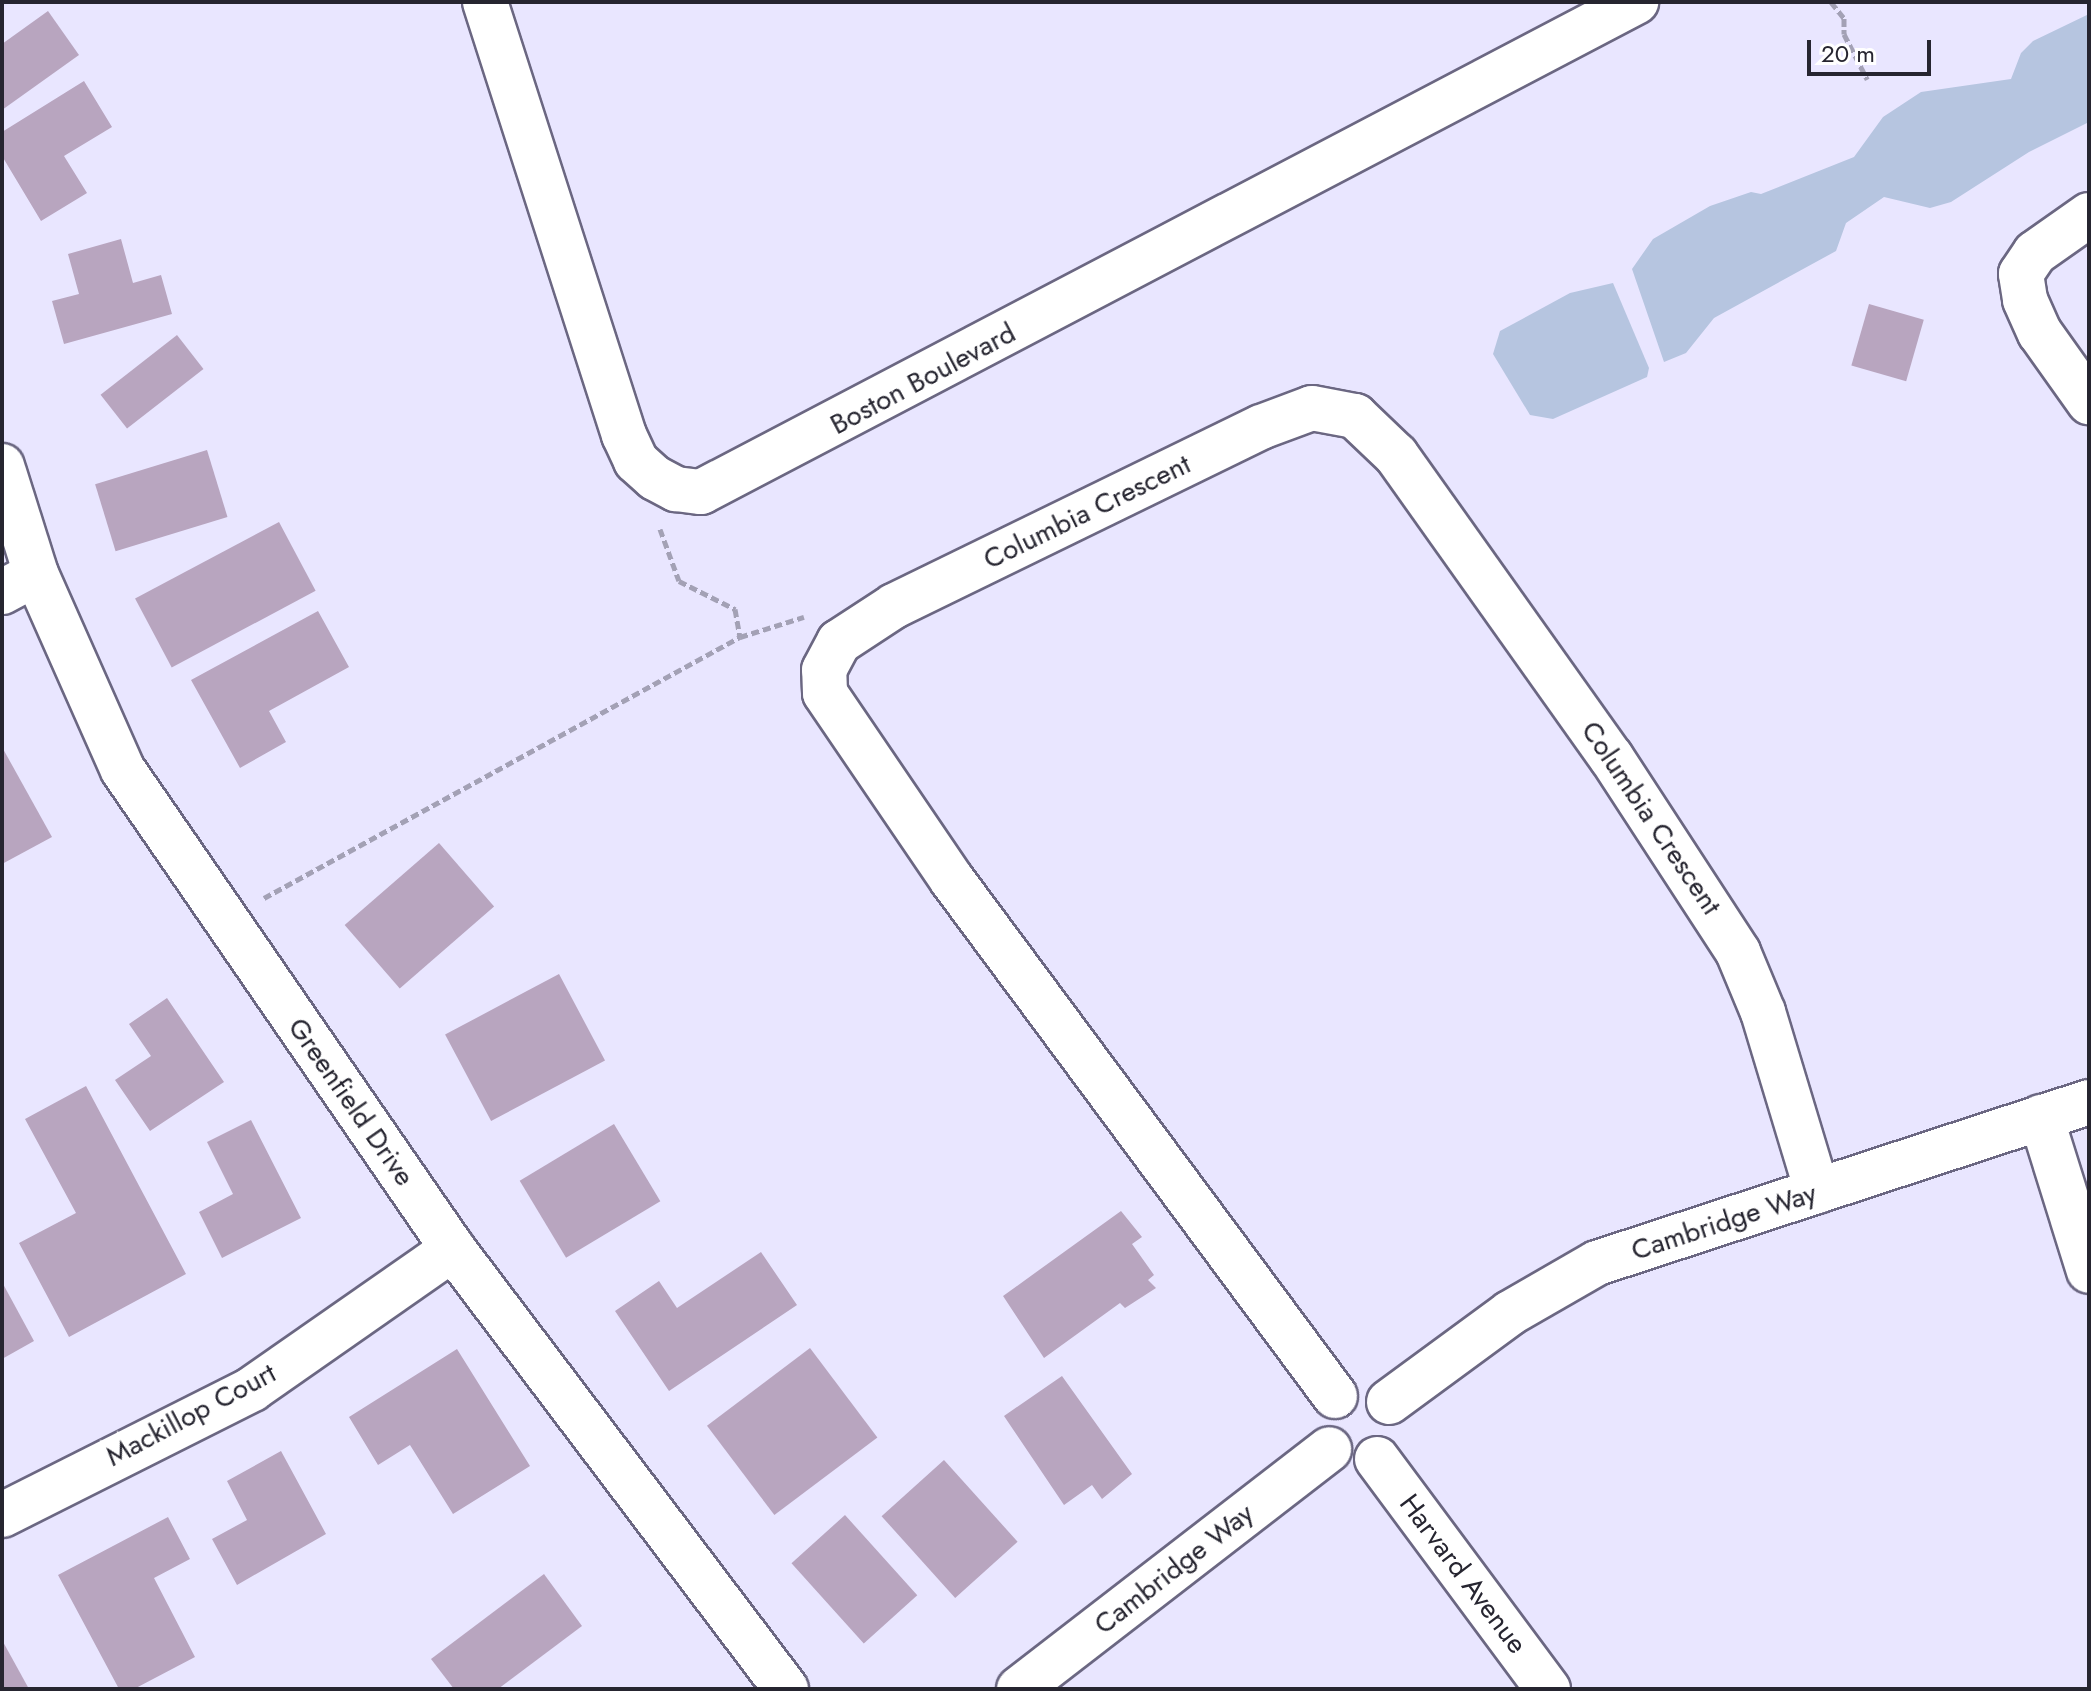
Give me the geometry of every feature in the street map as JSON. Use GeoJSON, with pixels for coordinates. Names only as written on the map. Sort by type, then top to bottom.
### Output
{"type":"FeatureCollection","features":[{"type":"Feature","properties":{"kind":"street","name":"Boston Boulevard"},"geometry":{"type":"LineString","coordinates":[[485,2],[624,435],[636,461],[655,478],[676,489],[701,492],[1636,2]]}},
{"type":"Feature","properties":{"kind":"street"},"geometry":{"type":"LineString","coordinates":[[2089,215],[2035,253],[2021,274],[2025,300],[2040,333],[2089,402]]}},
{"type":"Feature","properties":{"kind":"street","name":"Columbia Crescent"},"geometry":{"type":"LineString","coordinates":[[1335,1396],[952,880],[825,693],[824,670],[839,642],[894,606],[1261,427],[1312,408],[1355,416],[1396,455],[1618,767],[1738,952],[1763,1012],[1817,1191]]}},
{"type":"Feature","properties":{"kind":"street","name":"Greenfield Drive"},"geometry":{"type":"LineString","coordinates":[[2,466],[19,583],[123,770],[453,1249],[786,1689]]}},
{"type":"Feature","properties":{"kind":"street","name":"Cambridge Way"},"geometry":{"type":"LineString","coordinates":[[1389,1402],[1556,1282],[1663,1240],[2089,1102]]}},
{"type":"Feature","properties":{"kind":"street"},"geometry":{"type":"LineString","coordinates":[[2041,1117],[2089,1271]]}},
{"type":"Feature","properties":{"kind":"street","name":"Mackillop Court"},"geometry":{"type":"LineString","coordinates":[[2,1515],[252,1389],[453,1249]]}},
{"type":"Feature","properties":{"kind":"street"},"geometry":{"type":"LineString","coordinates":[[1369,1389],[1389,1402],[1395,1413],[1394,1439],[1377,1459],[1352,1463],[1329,1449],[1321,1427],[1335,1396],[1369,1389]]}},
{"type":"Feature","properties":{"kind":"street","name":"Cambridge Way"},"geometry":{"type":"LineString","coordinates":[[1019,1689],[1329,1449]]}},
{"type":"Feature","properties":{"kind":"street","name":"Harvard Avenue"},"geometry":{"type":"LineString","coordinates":[[1377,1459],[1548,1689]]}},
{"type":"Feature","properties":{"kind":"path"},"geometry":{"type":"LineString","coordinates":[[1831,2],[1844,18],[1844,34],[1867,79]]}},
{"type":"Feature","properties":{"kind":"path"},"geometry":{"type":"LineString","coordinates":[[657,521],[679,581],[735,609],[740,637]]}},
{"type":"Feature","properties":{"kind":"path"},"geometry":{"type":"LineString","coordinates":[[226,920],[740,637],[814,614]]}},
{"type":"Feature","properties":{"kind":"water"},"geometry":{"type":"Polygon","coordinates":[[[2089,14],[2089,122],[2029,152],[1951,202],[1930,208],[1884,197],[1846,223],[1836,251],[1714,318],[1686,353],[1664,362],[1632,269],[1653,239],[1710,206],[1751,192],[1761,194],[1854,157],[1883,117],[1921,92],[2011,79],[2021,53],[2033,41],[2089,14]]]}},
{"type":"Feature","properties":{"kind":"water"},"geometry":{"type":"Polygon","coordinates":[[[1613,283],[1649,368],[1647,377],[1553,419],[1530,415],[1493,354],[1500,331],[1570,293],[1613,283]]]}},
{"type":"Feature","properties":{"kind":"building"},"geometry":{"type":"Polygon","coordinates":[[[48,11],[79,55],[2,110],[2,44],[48,11]]]}},
{"type":"Feature","properties":{"kind":"building"},"geometry":{"type":"Polygon","coordinates":[[[84,81],[112,127],[64,156],[87,193],[41,221],[2,156],[2,132],[84,81]]]}},
{"type":"Feature","properties":{"kind":"building"},"geometry":{"type":"Polygon","coordinates":[[[121,239],[133,283],[161,275],[172,314],[64,344],[52,301],[79,294],[68,254],[121,239]]]}},
{"type":"Feature","properties":{"kind":"building"},"geometry":{"type":"Polygon","coordinates":[[[1869,304],[1924,320],[1906,381],[1851,366],[1869,304]]]}},
{"type":"Feature","properties":{"kind":"building"},"geometry":{"type":"Polygon","coordinates":[[[177,335],[203,369],[127,429],[101,395],[177,335]]]}},
{"type":"Feature","properties":{"kind":"building"},"geometry":{"type":"Polygon","coordinates":[[[207,450],[227,517],[116,551],[95,484],[207,450]]]}},
{"type":"Feature","properties":{"kind":"building"},"geometry":{"type":"Polygon","coordinates":[[[279,522],[316,591],[172,667],[135,599],[279,522]]]}},
{"type":"Feature","properties":{"kind":"building"},"geometry":{"type":"Polygon","coordinates":[[[318,611],[349,667],[269,711],[286,742],[240,768],[191,680],[318,611]]]}},
{"type":"Feature","properties":{"kind":"building"},"geometry":{"type":"Polygon","coordinates":[[[2,747],[52,837],[2,864],[2,747]]]}},
{"type":"Feature","properties":{"kind":"building"},"geometry":{"type":"Polygon","coordinates":[[[439,843],[494,906],[400,988],[345,925],[439,843]]]}},
{"type":"Feature","properties":{"kind":"building"},"geometry":{"type":"Polygon","coordinates":[[[559,974],[605,1061],[491,1121],[445,1035],[559,974]]]}},
{"type":"Feature","properties":{"kind":"building"},"geometry":{"type":"Polygon","coordinates":[[[167,998],[224,1082],[150,1131],[115,1080],[151,1056],[129,1024],[167,998]]]}},
{"type":"Feature","properties":{"kind":"building"},"geometry":{"type":"Polygon","coordinates":[[[86,1086],[186,1274],[69,1337],[19,1243],[76,1213],[25,1119],[86,1086]]]}},
{"type":"Feature","properties":{"kind":"building"},"geometry":{"type":"Polygon","coordinates":[[[251,1120],[301,1218],[222,1258],[199,1212],[233,1194],[207,1142],[251,1120]]]}},
{"type":"Feature","properties":{"kind":"building"},"geometry":{"type":"Polygon","coordinates":[[[614,1124],[660,1201],[566,1258],[520,1181],[614,1124]]]}},
{"type":"Feature","properties":{"kind":"building"},"geometry":{"type":"Polygon","coordinates":[[[1121,1211],[1142,1237],[1132,1244],[1154,1275],[1148,1280],[1156,1288],[1125,1308],[1120,1303],[1044,1358],[1003,1296],[1121,1211]]]}},
{"type":"Feature","properties":{"kind":"building"},"geometry":{"type":"Polygon","coordinates":[[[761,1252],[797,1305],[669,1391],[615,1311],[659,1281],[677,1308],[761,1252]]]}},
{"type":"Feature","properties":{"kind":"building"},"geometry":{"type":"Polygon","coordinates":[[[2,1282],[34,1341],[2,1359],[2,1282]]]}},
{"type":"Feature","properties":{"kind":"building"},"geometry":{"type":"Polygon","coordinates":[[[810,1348],[877,1437],[774,1515],[707,1426],[810,1348]]]}},
{"type":"Feature","properties":{"kind":"building"},"geometry":{"type":"Polygon","coordinates":[[[457,1349],[530,1466],[453,1514],[410,1445],[378,1465],[349,1417],[457,1349]]]}},
{"type":"Feature","properties":{"kind":"building"},"geometry":{"type":"Polygon","coordinates":[[[1062,1376],[1132,1474],[1102,1499],[1092,1485],[1064,1505],[1004,1416],[1062,1376]]]}},
{"type":"Feature","properties":{"kind":"building"},"geometry":{"type":"Polygon","coordinates":[[[281,1451],[326,1534],[237,1585],[212,1539],[247,1520],[227,1481],[281,1451]]]}},
{"type":"Feature","properties":{"kind":"building"},"geometry":{"type":"Polygon","coordinates":[[[944,1460],[1018,1542],[955,1598],[882,1516],[944,1460]]]}},
{"type":"Feature","properties":{"kind":"building"},"geometry":{"type":"Polygon","coordinates":[[[845,1515],[917,1595],[864,1643],[791,1563],[845,1515]]]}},
{"type":"Feature","properties":{"kind":"building"},"geometry":{"type":"Polygon","coordinates":[[[168,1517],[190,1559],[154,1578],[195,1657],[134,1689],[119,1689],[58,1575],[168,1517]]]}},
{"type":"Feature","properties":{"kind":"building"},"geometry":{"type":"Polygon","coordinates":[[[544,1574],[582,1626],[498,1689],[454,1689],[431,1659],[544,1574]]]}},
{"type":"Feature","properties":{"kind":"building"},"geometry":{"type":"Polygon","coordinates":[[[2,1640],[29,1689],[2,1689],[2,1640]]]}}]}
